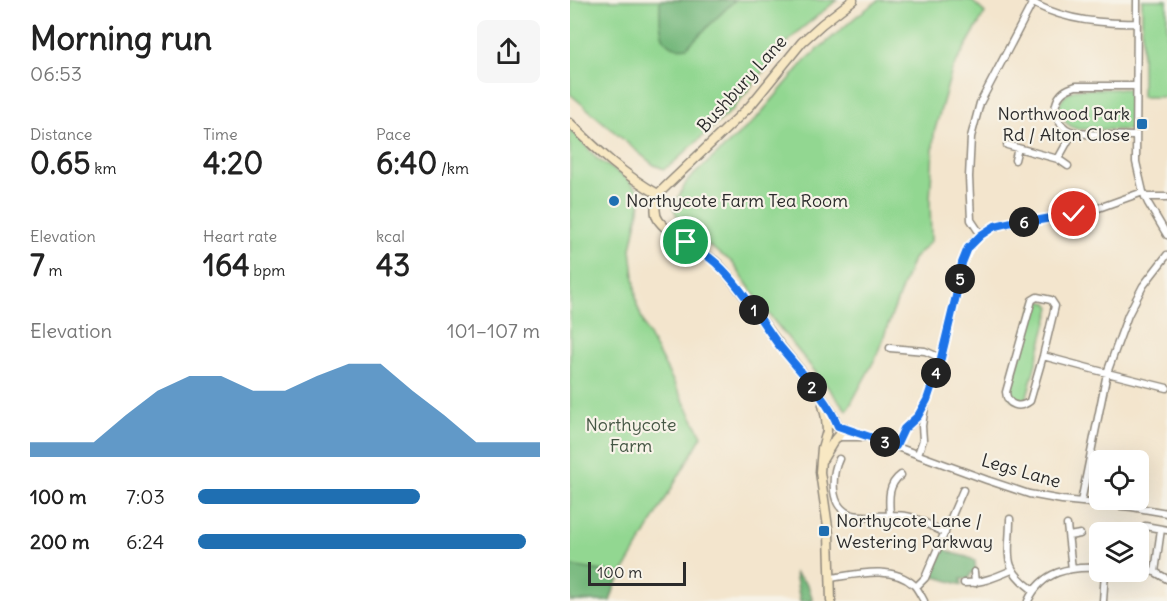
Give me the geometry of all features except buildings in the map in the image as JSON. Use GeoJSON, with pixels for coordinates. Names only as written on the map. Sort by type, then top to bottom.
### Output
{"type":"FeatureCollection","features":[{"type":"Feature","properties":{"kind":"street","name":"Bushbury Lane"},"geometry":{"type":"LineString","coordinates":[[658,194],[750,106],[802,42],[853,0]]}},
{"type":"Feature","properties":{"kind":"street"},"geometry":{"type":"LineString","coordinates":[[1137,0],[1136,162],[1144,195],[1167,235]]}},
{"type":"Feature","properties":{"kind":"street"},"geometry":{"type":"LineString","coordinates":[[981,235],[971,220],[969,177],[971,137],[980,103],[1031,1],[1079,20],[1118,24],[1137,23]]}},
{"type":"Feature","properties":{"kind":"street"},"geometry":{"type":"LineString","coordinates":[[1135,136],[1073,132],[1064,128],[1055,110],[1060,94],[1067,88],[1136,86]]}},
{"type":"Feature","properties":{"kind":"street"},"geometry":{"type":"LineString","coordinates":[[570,123],[606,158],[658,194],[655,209],[658,220],[672,233],[717,264],[821,398],[841,432],[821,463]]}},
{"type":"Feature","properties":{"kind":"street"},"geometry":{"type":"LineString","coordinates":[[1058,159],[1073,132]]}},
{"type":"Feature","properties":{"kind":"street"},"geometry":{"type":"LineString","coordinates":[[1008,145],[1058,159],[1068,166]]}},
{"type":"Feature","properties":{"kind":"street"},"geometry":{"type":"LineString","coordinates":[[1015,160],[1018,148]]}},
{"type":"Feature","properties":{"kind":"street"},"geometry":{"type":"LineString","coordinates":[[918,454],[923,441],[922,426],[925,406],[941,358],[964,256],[968,248],[987,230],[1002,224],[1074,214],[1144,195],[1167,197]]}},
{"type":"Feature","properties":{"kind":"street"},"geometry":{"type":"LineString","coordinates":[[1081,502],[1107,374],[1128,315],[1143,286],[1167,255]]}},
{"type":"Feature","properties":{"kind":"street"},"geometry":{"type":"LineString","coordinates":[[1037,297],[1051,300],[1055,306],[1043,356],[1030,401],[1025,405],[1011,404],[1006,392],[1032,300],[1037,297]]}},
{"type":"Feature","properties":{"kind":"street"},"geometry":{"type":"LineString","coordinates":[[890,348],[925,351],[941,358]]}},
{"type":"Feature","properties":{"kind":"street"},"geometry":{"type":"LineString","coordinates":[[1043,356],[1167,388]]}},
{"type":"Feature","properties":{"kind":"street"},"geometry":{"type":"LineString","coordinates":[[821,398],[829,437],[836,438]]}},
{"type":"Feature","properties":{"kind":"street"},"geometry":{"type":"LineString","coordinates":[[896,446],[904,429],[912,423],[925,406]]}},
{"type":"Feature","properties":{"kind":"street"},"geometry":{"type":"LineString","coordinates":[[831,601],[829,534],[821,482],[821,463],[827,431],[831,425],[838,427]]}},
{"type":"Feature","properties":{"kind":"street","name":"Legs Lane"},"geometry":{"type":"LineString","coordinates":[[838,427],[1012,489],[1047,498],[1167,513]]}},
{"type":"Feature","properties":{"kind":"street","name":"Legs Lane"},"geometry":{"type":"LineString","coordinates":[[836,438],[871,437]]}},
{"type":"Feature","properties":{"kind":"street"},"geometry":{"type":"LineString","coordinates":[[839,459],[834,486],[836,501],[840,508],[853,515],[865,517],[905,516],[917,519],[945,533]]}},
{"type":"Feature","properties":{"kind":"street"},"geometry":{"type":"LineString","coordinates":[[890,515],[889,493],[892,479],[901,475]]}},
{"type":"Feature","properties":{"kind":"street"},"geometry":{"type":"LineString","coordinates":[[916,587],[925,578],[945,533],[956,497],[963,490]]}},
{"type":"Feature","properties":{"kind":"street"},"geometry":{"type":"LineString","coordinates":[[1010,519],[1009,554],[1012,570],[1033,590]]}},
{"type":"Feature","properties":{"kind":"street"},"geometry":{"type":"LineString","coordinates":[[1067,525],[1072,569]]}},
{"type":"Feature","properties":{"kind":"street"},"geometry":{"type":"LineString","coordinates":[[1149,527],[1164,530],[1155,572]]}},
{"type":"Feature","properties":{"kind":"street"},"geometry":{"type":"LineString","coordinates":[[1002,529],[1010,530]]}},
{"type":"Feature","properties":{"kind":"street"},"geometry":{"type":"LineString","coordinates":[[1069,536],[1080,534]]}},
{"type":"Feature","properties":{"kind":"street"},"geometry":{"type":"LineString","coordinates":[[1028,601],[1033,590],[1048,576],[1060,571],[1089,568]]}},
{"type":"Feature","properties":{"kind":"street"},"geometry":{"type":"LineString","coordinates":[[964,582],[975,583],[988,580],[1012,570]]}},
{"type":"Feature","properties":{"kind":"street"},"geometry":{"type":"LineString","coordinates":[[1149,571],[1167,579]]}},
{"type":"Feature","properties":{"kind":"street"},"geometry":{"type":"LineString","coordinates":[[831,578],[885,572],[902,577],[916,587],[924,601]]}},
{"type":"Feature","properties":{"kind":"street"},"geometry":{"type":"LineString","coordinates":[[974,572],[975,583]]}},
{"type":"Feature","properties":{"kind":"street"},"geometry":{"type":"LineString","coordinates":[[1103,601],[1104,582]]}},
{"type":"Feature","properties":{"kind":"green space"},"geometry":{"type":"Polygon","coordinates":[[[570,0],[837,0],[782,48],[733,109],[664,169],[654,165],[570,94],[570,0]]]}},
{"type":"Feature","properties":{"kind":"green space"},"geometry":{"type":"Polygon","coordinates":[[[660,0],[735,0],[687,47],[677,47],[670,45],[662,34],[660,0]]]}},
{"type":"Feature","properties":{"kind":"green space"},"geometry":{"type":"Polygon","coordinates":[[[879,0],[971,0],[985,13],[952,70],[934,133],[930,200],[931,241],[913,259],[876,357],[847,411],[762,306],[732,262],[682,227],[673,207],[687,181],[756,119],[806,60],[879,0]]]}},
{"type":"Feature","properties":{"kind":"green space"},"geometry":{"type":"Polygon","coordinates":[[[1142,0],[1167,0],[1167,97],[1142,97],[1142,0]]]}},
{"type":"Feature","properties":{"kind":"green space"},"geometry":{"type":"Polygon","coordinates":[[[1077,89],[1132,89],[1131,130],[1077,129],[1069,125],[1061,115],[1060,103],[1069,93],[1077,89]]]}},
{"type":"Feature","properties":{"kind":"green space","name":"Northycote Farm"},"geometry":{"type":"Polygon","coordinates":[[[570,127],[597,159],[625,177],[642,194],[631,249],[637,305],[646,330],[702,436],[615,586],[610,601],[570,601],[570,127]]]}},
{"type":"Feature","properties":{"kind":"green space"},"geometry":{"type":"Polygon","coordinates":[[[1038,301],[1048,303],[1051,307],[1026,400],[1018,401],[1011,399],[1009,395],[1034,304],[1038,301]]]}},
{"type":"Feature","properties":{"kind":"green space"},"geometry":{"type":"Polygon","coordinates":[[[943,547],[952,553],[975,561],[976,573],[971,573],[969,579],[961,579],[962,585],[933,576],[943,547]]]}},
{"type":"Feature","properties":{"kind":"green space"},"geometry":{"type":"Polygon","coordinates":[[[570,566],[622,574],[610,601],[570,601],[570,566]]]}},
{"type":"Feature","properties":{"kind":"green space"},"geometry":{"type":"Polygon","coordinates":[[[795,573],[808,585],[813,601],[800,601],[795,573]]]}},
{"type":"Feature","properties":{"kind":"place","name":"Northwood Park Rd / Alton Close"},"geometry":{"type":"Point","coordinates":[1142,124]}},
{"type":"Feature","properties":{"kind":"place","name":"Northycote Farm Tea Room"},"geometry":{"type":"Point","coordinates":[614,201]}},
{"type":"Feature","properties":{"kind":"place","name":"Northycote Lane / Westering Parkway"},"geometry":{"type":"Point","coordinates":[824,531]}},
{"type":"Feature","properties":{"kind":"route"},"geometry":{"type":"LineString","coordinates":[[686,242],[717,264],[737,287],[821,398],[839,427],[896,446],[904,429],[912,423],[925,406],[941,358],[962,263],[968,248],[987,230],[995,226],[1074,214]]}}]}
